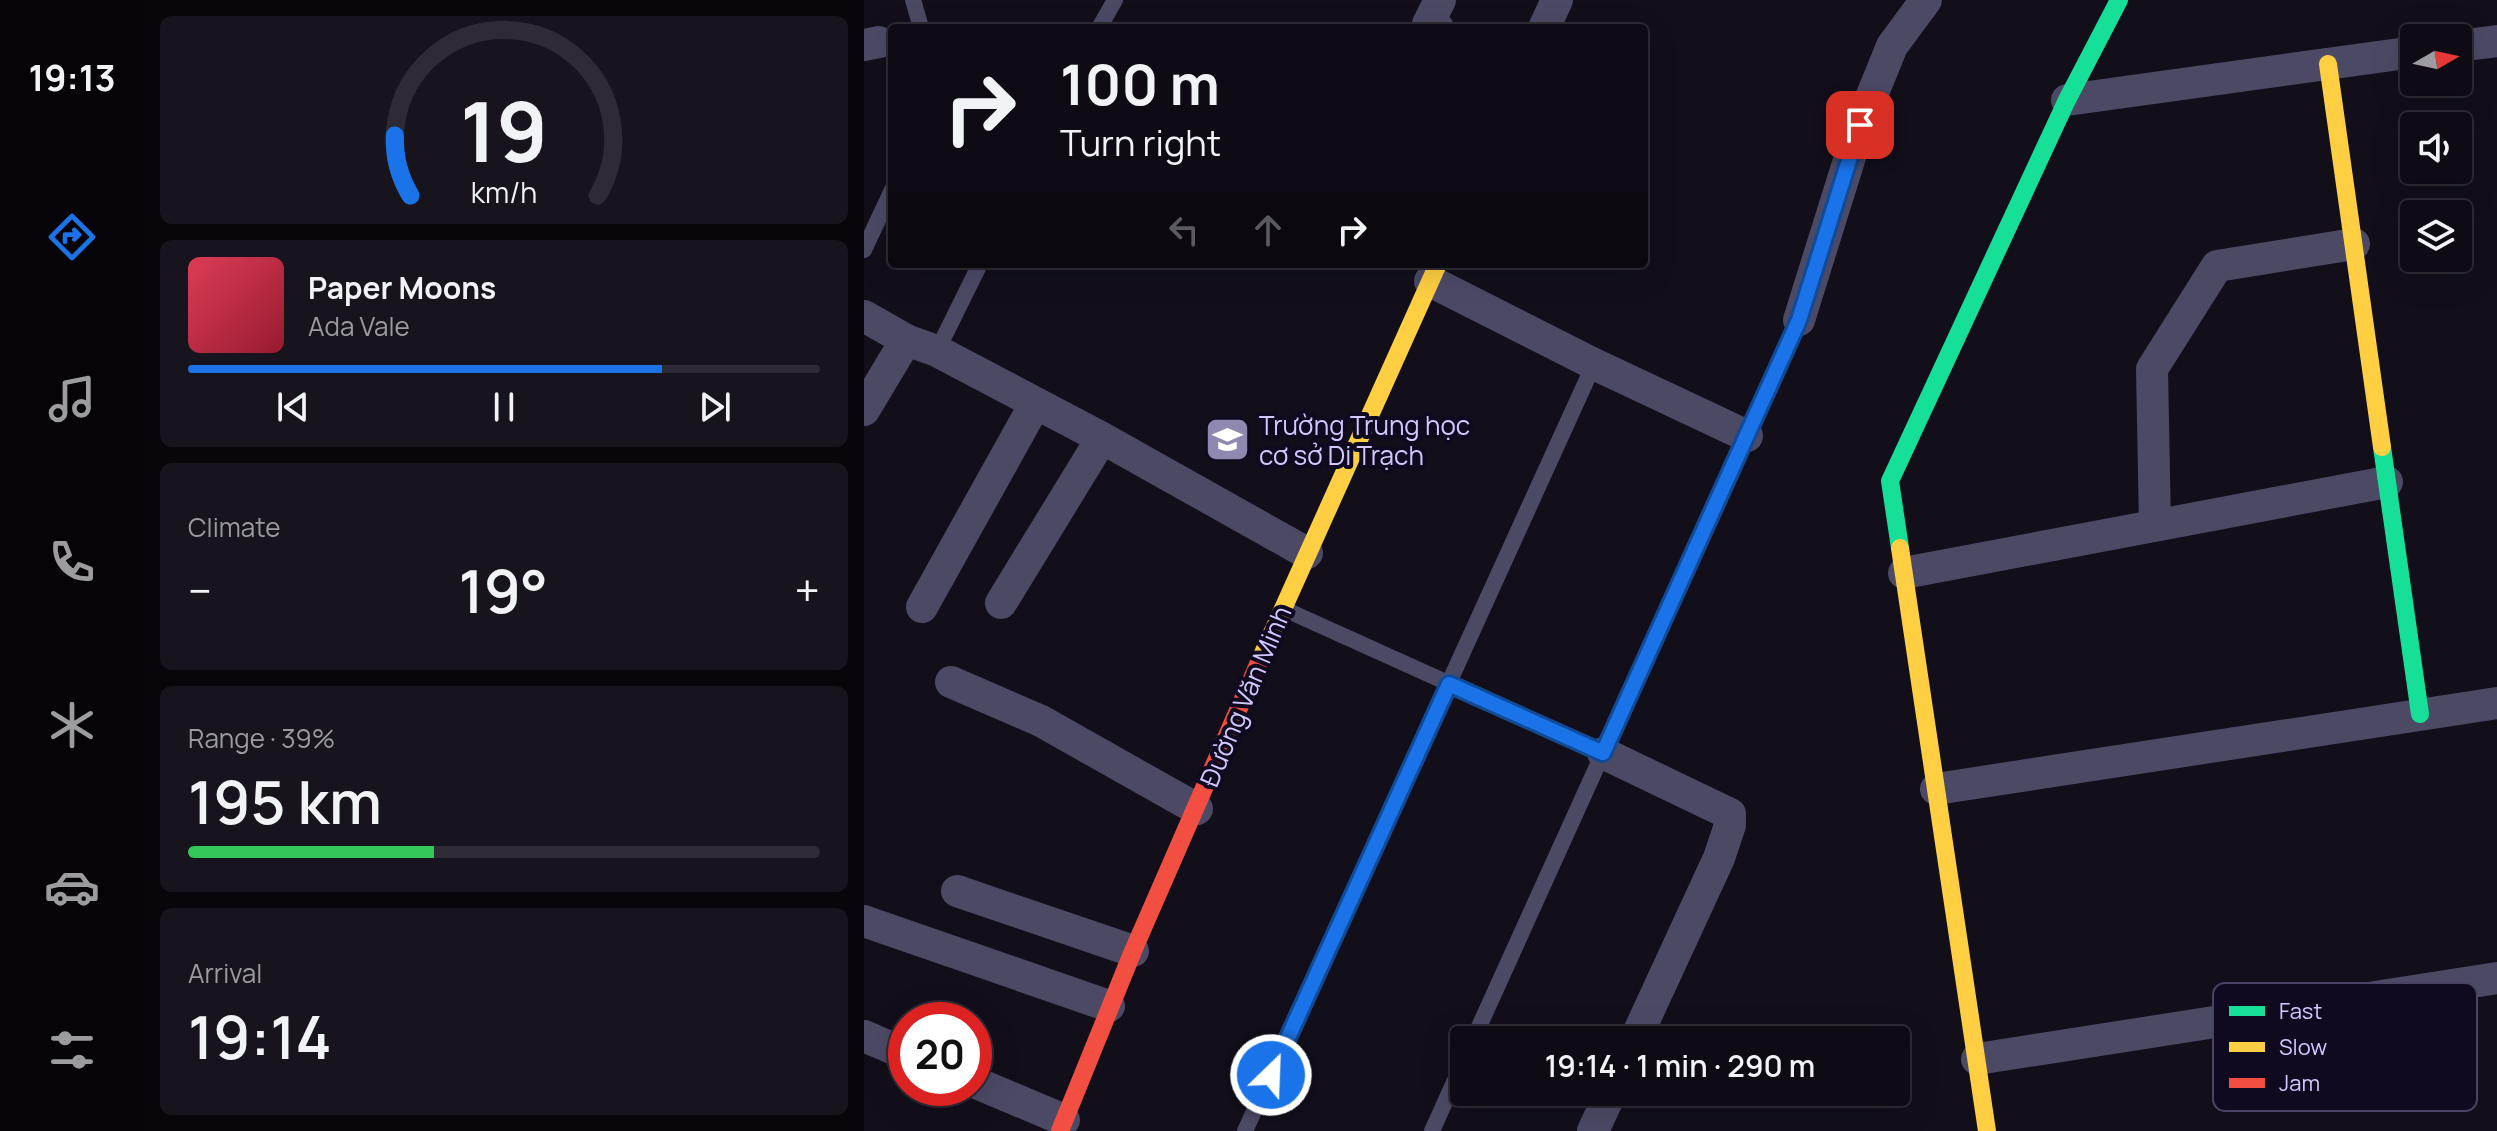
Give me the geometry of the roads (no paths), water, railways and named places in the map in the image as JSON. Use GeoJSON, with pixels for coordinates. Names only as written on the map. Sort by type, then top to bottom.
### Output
{"type":"FeatureCollection","features":[{"type":"Feature","properties":{"kind":"street"},"geometry":{"type":"LineString","coordinates":[[1428,24],[1440,0]]}},
{"type":"Feature","properties":{"kind":"street"},"geometry":{"type":"LineString","coordinates":[[1546,24],[1557,0]]}},
{"type":"Feature","properties":{"kind":"street"},"geometry":{"type":"LineString","coordinates":[[1799,320],[1860,125],[1892,46],[1926,0]]}},
{"type":"Feature","properties":{"kind":"street"},"geometry":{"type":"LineString","coordinates":[[1987,1131],[1890,481],[2067,100],[2119,0]]}},
{"type":"Feature","properties":{"kind":"street"},"geometry":{"type":"LineString","coordinates":[[2472,44],[2497,41]]}},
{"type":"Feature","properties":{"kind":"street"},"geometry":{"type":"LineString","coordinates":[[2067,100],[2400,54]]}},
{"type":"Feature","properties":{"kind":"street"},"geometry":{"type":"LineString","coordinates":[[2328,64],[2420,714]]}},
{"type":"Feature","properties":{"kind":"street"},"geometry":{"type":"LineString","coordinates":[[2155,525],[2152,369],[2217,266],[2354,244]]}},
{"type":"Feature","properties":{"kind":"street"},"geometry":{"type":"LineString","coordinates":[[1434,273],[1594,364],[1747,436]]}},
{"type":"Feature","properties":{"kind":"street","name":"Đường Văn Minh"},"geometry":{"type":"LineString","coordinates":[[1062,1126],[1109,1006],[1282,609],[1434,273]]}},
{"type":"Feature","properties":{"kind":"street"},"geometry":{"type":"LineString","coordinates":[[864,316],[1102,438],[1307,553]]}},
{"type":"Feature","properties":{"kind":"street"},"geometry":{"type":"LineString","coordinates":[[864,410],[906,340]]}},
{"type":"Feature","properties":{"kind":"street"},"geometry":{"type":"LineString","coordinates":[[922,607],[1035,404]]}},
{"type":"Feature","properties":{"kind":"street"},"geometry":{"type":"LineString","coordinates":[[1001,603],[1102,438]]}},
{"type":"Feature","properties":{"kind":"street"},"geometry":{"type":"LineString","coordinates":[[1904,573],[2387,482]]}},
{"type":"Feature","properties":{"kind":"street"},"geometry":{"type":"LineString","coordinates":[[951,682],[1041,721],[1197,809]]}},
{"type":"Feature","properties":{"kind":"street"},"geometry":{"type":"LineString","coordinates":[[1936,789],[2497,703]]}},
{"type":"Feature","properties":{"kind":"street"},"geometry":{"type":"LineString","coordinates":[[1603,753],[1730,814],[1730,825],[1719,858],[1641,1026]]}},
{"type":"Feature","properties":{"kind":"street"},"geometry":{"type":"LineString","coordinates":[[957,891],[1133,951]]}},
{"type":"Feature","properties":{"kind":"street"},"geometry":{"type":"LineString","coordinates":[[864,921],[1109,1006]]}},
{"type":"Feature","properties":{"kind":"street"},"geometry":{"type":"LineString","coordinates":[[2465,983],[2497,978]]}},
{"type":"Feature","properties":{"kind":"street"},"geometry":{"type":"LineString","coordinates":[[1977,1059],[2213,1022]]}},
{"type":"Feature","properties":{"kind":"street"},"geometry":{"type":"LineString","coordinates":[[864,1036],[888,1046]]}},
{"type":"Feature","properties":{"kind":"street"},"geometry":{"type":"LineString","coordinates":[[992,1091],[1062,1126]]}},
{"type":"Feature","properties":{"kind":"street"},"geometry":{"type":"LineString","coordinates":[[1593,1131],[1605,1106]]}},
{"type":"Feature","properties":{"kind":"lane"},"geometry":{"type":"LineString","coordinates":[[913,0],[920,24]]}},
{"type":"Feature","properties":{"kind":"lane"},"geometry":{"type":"LineString","coordinates":[[1101,24],[1115,0]]}},
{"type":"Feature","properties":{"kind":"lane"},"geometry":{"type":"LineString","coordinates":[[864,250],[888,199]]}},
{"type":"Feature","properties":{"kind":"lane"},"geometry":{"type":"LineString","coordinates":[[937,351],[978,268]]}},
{"type":"Feature","properties":{"kind":"lane"},"geometry":{"type":"LineString","coordinates":[[1479,1026],[1799,320]]}},
{"type":"Feature","properties":{"kind":"lane"},"geometry":{"type":"LineString","coordinates":[[1245,1131],[1594,364]]}},
{"type":"Feature","properties":{"kind":"lane"},"geometry":{"type":"LineString","coordinates":[[1282,609],[1603,753]]}},
{"type":"Feature","properties":{"kind":"lane"},"geometry":{"type":"LineString","coordinates":[[1432,1131],[1450,1091]]}},
{"type":"Feature","properties":{"kind":"place","name":"Trường Trung học cơ sở Di Trạch"},"geometry":{"type":"Point","coordinates":[1228,440]}}]}
